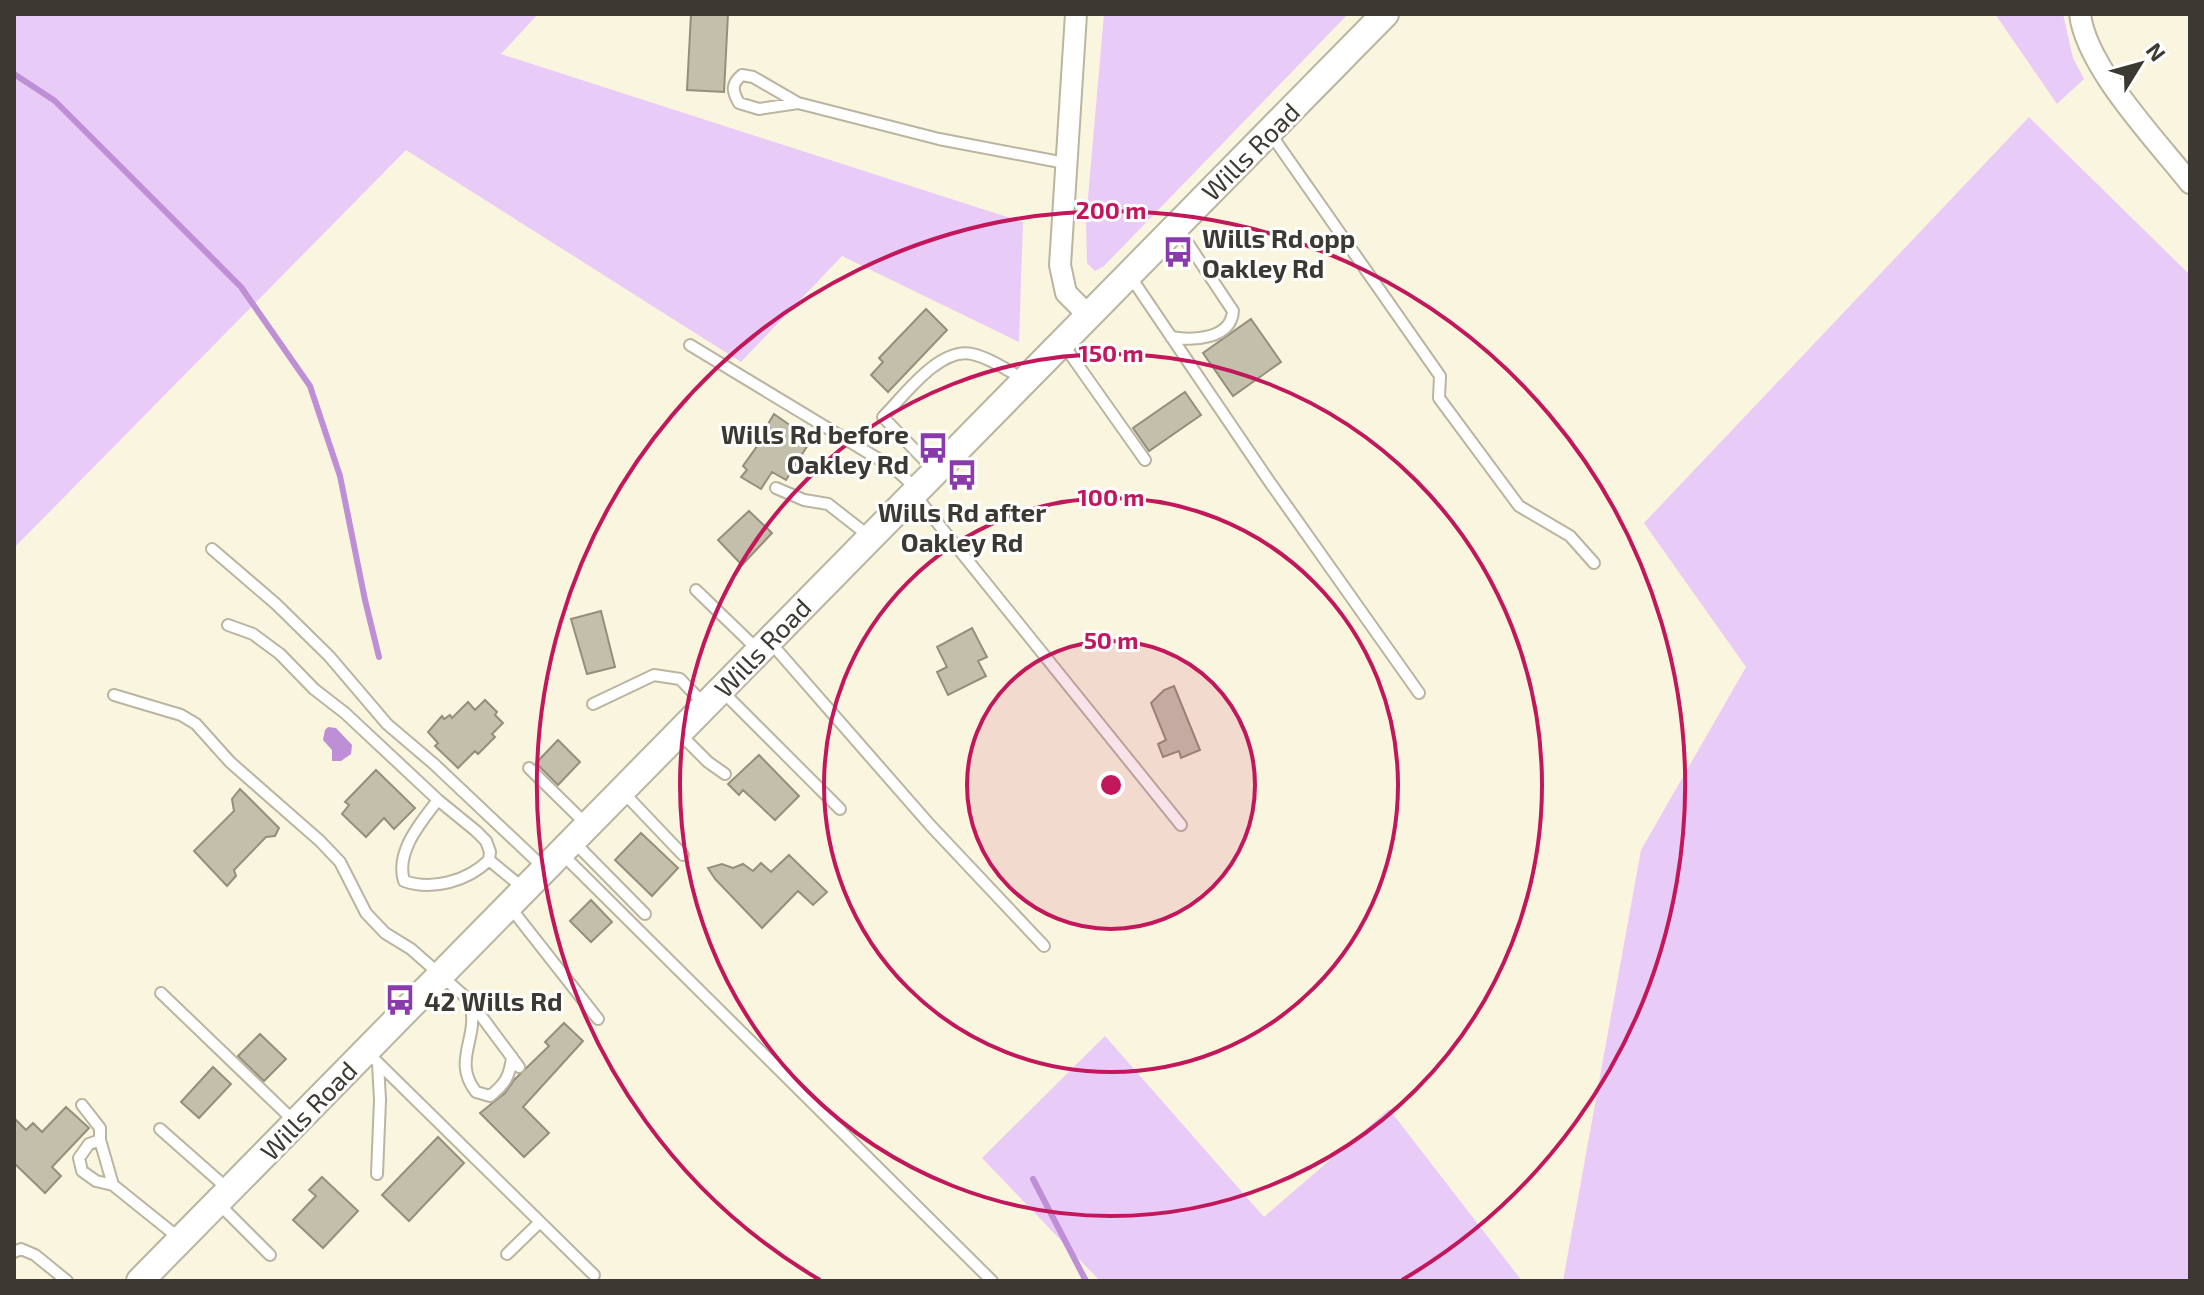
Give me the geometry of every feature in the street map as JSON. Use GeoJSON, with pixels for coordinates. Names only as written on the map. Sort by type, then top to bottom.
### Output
{"type":"FeatureCollection","features":[{"type":"Feature","properties":{"kind":"street"},"geometry":{"type":"LineString","coordinates":[[1076,14],[1060,265],[1066,293],[1088,315]]}},
{"type":"Feature","properties":{"kind":"street","name":"Wills Road"},"geometry":{"type":"LineString","coordinates":[[152,1274],[296,1122],[372,1057],[441,974],[1385,14]]}},
{"type":"Feature","properties":{"kind":"street"},"geometry":{"type":"LineString","coordinates":[[2080,14],[2082,31],[2097,64],[2190,183]]}},
{"type":"Feature","properties":{"kind":"lane"},"geometry":{"type":"LineString","coordinates":[[798,103],[759,109],[739,103],[733,92],[735,81],[742,75],[753,77],[798,103],[939,139],[1065,163]]}},
{"type":"Feature","properties":{"kind":"lane"},"geometry":{"type":"LineString","coordinates":[[1269,131],[1440,376],[1439,398],[1519,506],[1570,536],[1594,563]]}},
{"type":"Feature","properties":{"kind":"lane"},"geometry":{"type":"LineString","coordinates":[[1171,337],[1195,339],[1217,333],[1227,328],[1233,311],[1176,226]]}},
{"type":"Feature","properties":{"kind":"lane"},"geometry":{"type":"LineString","coordinates":[[1129,274],[1261,469],[1419,693]]}},
{"type":"Feature","properties":{"kind":"lane"},"geometry":{"type":"LineString","coordinates":[[1062,342],[1145,460]]}},
{"type":"Feature","properties":{"kind":"lane"},"geometry":{"type":"LineString","coordinates":[[690,345],[922,485]]}},
{"type":"Feature","properties":{"kind":"lane"},"geometry":{"type":"LineString","coordinates":[[1024,380],[974,355],[962,353],[948,356],[935,364],[883,417],[922,485],[1181,825]]}},
{"type":"Feature","properties":{"kind":"lane"},"geometry":{"type":"LineString","coordinates":[[776,488],[804,500],[828,504],[870,538]]}},
{"type":"Feature","properties":{"kind":"lane"},"geometry":{"type":"LineString","coordinates":[[212,549],[276,604],[329,656],[387,724],[434,764],[566,847],[645,914]]}},
{"type":"Feature","properties":{"kind":"lane"},"geometry":{"type":"LineString","coordinates":[[696,590],[764,646],[1044,946]]}},
{"type":"Feature","properties":{"kind":"lane"},"geometry":{"type":"LineString","coordinates":[[228,625],[253,634],[280,654],[314,689],[345,713],[486,841],[489,860],[480,869],[435,885],[404,881],[400,869],[406,849],[438,800]]}},
{"type":"Feature","properties":{"kind":"lane"},"geometry":{"type":"LineString","coordinates":[[593,704],[654,675],[680,679],[713,698],[840,809]]}},
{"type":"Feature","properties":{"kind":"lane"},"geometry":{"type":"LineString","coordinates":[[114,695],[181,715],[196,724],[230,762],[340,862],[366,913],[385,933],[411,949],[470,1001],[519,1067]]}},
{"type":"Feature","properties":{"kind":"lane"},"geometry":{"type":"LineString","coordinates":[[678,733],[725,774]]}},
{"type":"Feature","properties":{"kind":"lane"},"geometry":{"type":"LineString","coordinates":[[529,768],[566,847],[992,1281]]}},
{"type":"Feature","properties":{"kind":"lane"},"geometry":{"type":"LineString","coordinates":[[622,791],[683,855]]}},
{"type":"Feature","properties":{"kind":"lane"},"geometry":{"type":"LineString","coordinates":[[489,860],[598,1019]]}},
{"type":"Feature","properties":{"kind":"lane"},"geometry":{"type":"LineString","coordinates":[[161,993],[296,1122]]}},
{"type":"Feature","properties":{"kind":"lane"},"geometry":{"type":"LineString","coordinates":[[470,1001],[473,1018],[465,1071],[476,1092],[490,1096],[502,1086],[510,1074],[512,1057]]}},
{"type":"Feature","properties":{"kind":"lane"},"geometry":{"type":"LineString","coordinates":[[372,1057],[380,1100],[377,1174]]}},
{"type":"Feature","properties":{"kind":"lane"},"geometry":{"type":"LineString","coordinates":[[372,1057],[594,1275]]}},
{"type":"Feature","properties":{"kind":"lane"},"geometry":{"type":"LineString","coordinates":[[82,1105],[100,1128],[100,1140],[113,1185]]}},
{"type":"Feature","properties":{"kind":"lane"},"geometry":{"type":"LineString","coordinates":[[160,1129],[223,1196],[270,1255]]}},
{"type":"Feature","properties":{"kind":"lane"},"geometry":{"type":"LineString","coordinates":[[100,1140],[89,1144],[79,1158],[82,1171],[96,1181],[113,1185],[181,1240]]}},
{"type":"Feature","properties":{"kind":"lane"},"geometry":{"type":"LineString","coordinates":[[507,1254],[540,1222]]}},
{"type":"Feature","properties":{"kind":"lane"},"geometry":{"type":"LineString","coordinates":[[14,1252],[21,1249],[35,1255],[67,1281]]}},
{"type":"Feature","properties":{"kind":"shaded area"},"geometry":{"type":"Polygon","coordinates":[[[14,14],[538,14],[501,54],[1023,222],[1019,342],[842,256],[741,362],[406,150],[14,548],[14,14]]]}},
{"type":"Feature","properties":{"kind":"shaded area"},"geometry":{"type":"Polygon","coordinates":[[[1104,14],[1348,14],[1104,266],[1095,271],[1087,263],[1086,220],[1104,14]]]}},
{"type":"Feature","properties":{"kind":"shaded area"},"geometry":{"type":"Polygon","coordinates":[[[1995,14],[2063,14],[2073,58],[2084,79],[2057,104],[1995,14]]]}},
{"type":"Feature","properties":{"kind":"shaded area"},"geometry":{"type":"Polygon","coordinates":[[[2029,117],[2190,275],[2190,1281],[1563,1281],[1641,850],[1746,667],[1644,523],[2029,117]]]}},
{"type":"Feature","properties":{"kind":"shaded area"},"geometry":{"type":"Polygon","coordinates":[[[328,727],[336,728],[352,745],[351,754],[341,761],[332,761],[332,750],[323,740],[328,727]]]}},
{"type":"Feature","properties":{"kind":"shaded area"},"geometry":{"type":"Polygon","coordinates":[[[1105,1036],[1264,1217],[1389,1109],[1522,1281],[1100,1281],[982,1158],[1105,1036]]]}},
{"type":"Feature","properties":{"kind":"building"},"geometry":{"type":"Polygon","coordinates":[[[691,14],[728,14],[724,92],[687,90],[691,14]]]}},
{"type":"Feature","properties":{"kind":"building"},"geometry":{"type":"Polygon","coordinates":[[[926,309],[947,330],[888,392],[871,375],[883,362],[879,358],[926,309]]]}},
{"type":"Feature","properties":{"kind":"building"},"geometry":{"type":"Polygon","coordinates":[[[1251,319],[1281,362],[1233,396],[1203,353],[1251,319]]]}},
{"type":"Feature","properties":{"kind":"building"},"geometry":{"type":"Polygon","coordinates":[[[1185,392],[1201,415],[1149,451],[1133,428],[1185,392]]]}},
{"type":"Feature","properties":{"kind":"building"},"geometry":{"type":"Polygon","coordinates":[[[774,414],[811,440],[786,480],[772,472],[761,489],[741,477],[747,470],[743,466],[770,428],[768,424],[774,414]]]}},
{"type":"Feature","properties":{"kind":"building"},"geometry":{"type":"Polygon","coordinates":[[[749,511],[772,533],[742,565],[718,540],[749,511]]]}},
{"type":"Feature","properties":{"kind":"building"},"geometry":{"type":"Polygon","coordinates":[[[601,611],[615,667],[587,674],[571,619],[601,611]]]}},
{"type":"Feature","properties":{"kind":"building"},"geometry":{"type":"Polygon","coordinates":[[[972,628],[987,657],[978,661],[986,676],[948,695],[937,672],[947,667],[937,647],[972,628]]]}},
{"type":"Feature","properties":{"kind":"building"},"geometry":{"type":"Polygon","coordinates":[[[1174,686],[1200,750],[1181,758],[1179,751],[1163,757],[1158,744],[1166,740],[1151,703],[1164,690],[1174,686]]]}},
{"type":"Feature","properties":{"kind":"building"},"geometry":{"type":"Polygon","coordinates":[[[485,700],[503,723],[492,734],[495,737],[478,754],[475,751],[458,768],[435,746],[438,743],[428,732],[442,716],[444,719],[450,715],[452,718],[468,702],[475,710],[485,700]]]}},
{"type":"Feature","properties":{"kind":"building"},"geometry":{"type":"Polygon","coordinates":[[[558,740],[580,762],[558,785],[536,763],[558,740]]]}},
{"type":"Feature","properties":{"kind":"building"},"geometry":{"type":"Polygon","coordinates":[[[759,755],[799,796],[775,820],[743,790],[739,795],[728,784],[759,755]]]}},
{"type":"Feature","properties":{"kind":"building"},"geometry":{"type":"Polygon","coordinates":[[[376,770],[415,808],[394,829],[384,818],[366,837],[342,814],[349,805],[345,802],[376,770]]]}},
{"type":"Feature","properties":{"kind":"building"},"geometry":{"type":"Polygon","coordinates":[[[240,789],[279,828],[275,836],[266,837],[234,870],[236,876],[227,886],[194,851],[234,811],[232,799],[240,789]]]}},
{"type":"Feature","properties":{"kind":"building"},"geometry":{"type":"Polygon","coordinates":[[[641,833],[678,868],[652,896],[615,860],[641,833]]]}},
{"type":"Feature","properties":{"kind":"building"},"geometry":{"type":"Polygon","coordinates":[[[789,855],[827,892],[813,905],[798,891],[762,928],[708,868],[722,864],[733,868],[743,864],[753,871],[761,863],[771,872],[789,855]]]}},
{"type":"Feature","properties":{"kind":"building"},"geometry":{"type":"Polygon","coordinates":[[[591,900],[612,922],[591,942],[570,921],[591,900]]]}},
{"type":"Feature","properties":{"kind":"building"},"geometry":{"type":"Polygon","coordinates":[[[564,1023],[583,1041],[523,1107],[549,1133],[524,1157],[480,1113],[505,1093],[549,1046],[545,1042],[564,1023]]]}},
{"type":"Feature","properties":{"kind":"building"},"geometry":{"type":"Polygon","coordinates":[[[260,1034],[286,1059],[264,1081],[238,1056],[260,1034]]]}},
{"type":"Feature","properties":{"kind":"building"},"geometry":{"type":"Polygon","coordinates":[[[213,1067],[231,1084],[199,1118],[181,1102],[213,1067]]]}},
{"type":"Feature","properties":{"kind":"building"},"geometry":{"type":"Polygon","coordinates":[[[66,1107],[89,1128],[52,1167],[61,1176],[45,1193],[14,1163],[14,1118],[26,1130],[33,1123],[42,1132],[66,1107]]]}},
{"type":"Feature","properties":{"kind":"building"},"geometry":{"type":"Polygon","coordinates":[[[438,1137],[464,1163],[409,1221],[382,1195],[438,1137]]]}},
{"type":"Feature","properties":{"kind":"building"},"geometry":{"type":"Polygon","coordinates":[[[322,1177],[358,1211],[323,1248],[293,1220],[316,1196],[309,1190],[322,1177]]]}},
{"type":"Feature","properties":{"kind":"waterway"},"geometry":{"type":"LineString","coordinates":[[14,74],[55,101],[241,287],[310,386],[340,476],[379,657]]}},
{"type":"Feature","properties":{"kind":"waterway"},"geometry":{"type":"LineString","coordinates":[[1033,1179],[1086,1281]]}},
{"type":"Feature","properties":{"kind":"place","name":"Wills Rd opp Oakley Rd"},"geometry":{"type":"Point","coordinates":[1178,252]}},
{"type":"Feature","properties":{"kind":"place","name":"Wills Rd before Oakley Rd"},"geometry":{"type":"Point","coordinates":[933,448]}},
{"type":"Feature","properties":{"kind":"place","name":"Wills Rd after Oakley Rd"},"geometry":{"type":"Point","coordinates":[962,475]}},
{"type":"Feature","properties":{"kind":"place","name":"42 Wills Rd"},"geometry":{"type":"Point","coordinates":[400,1000]}}]}
